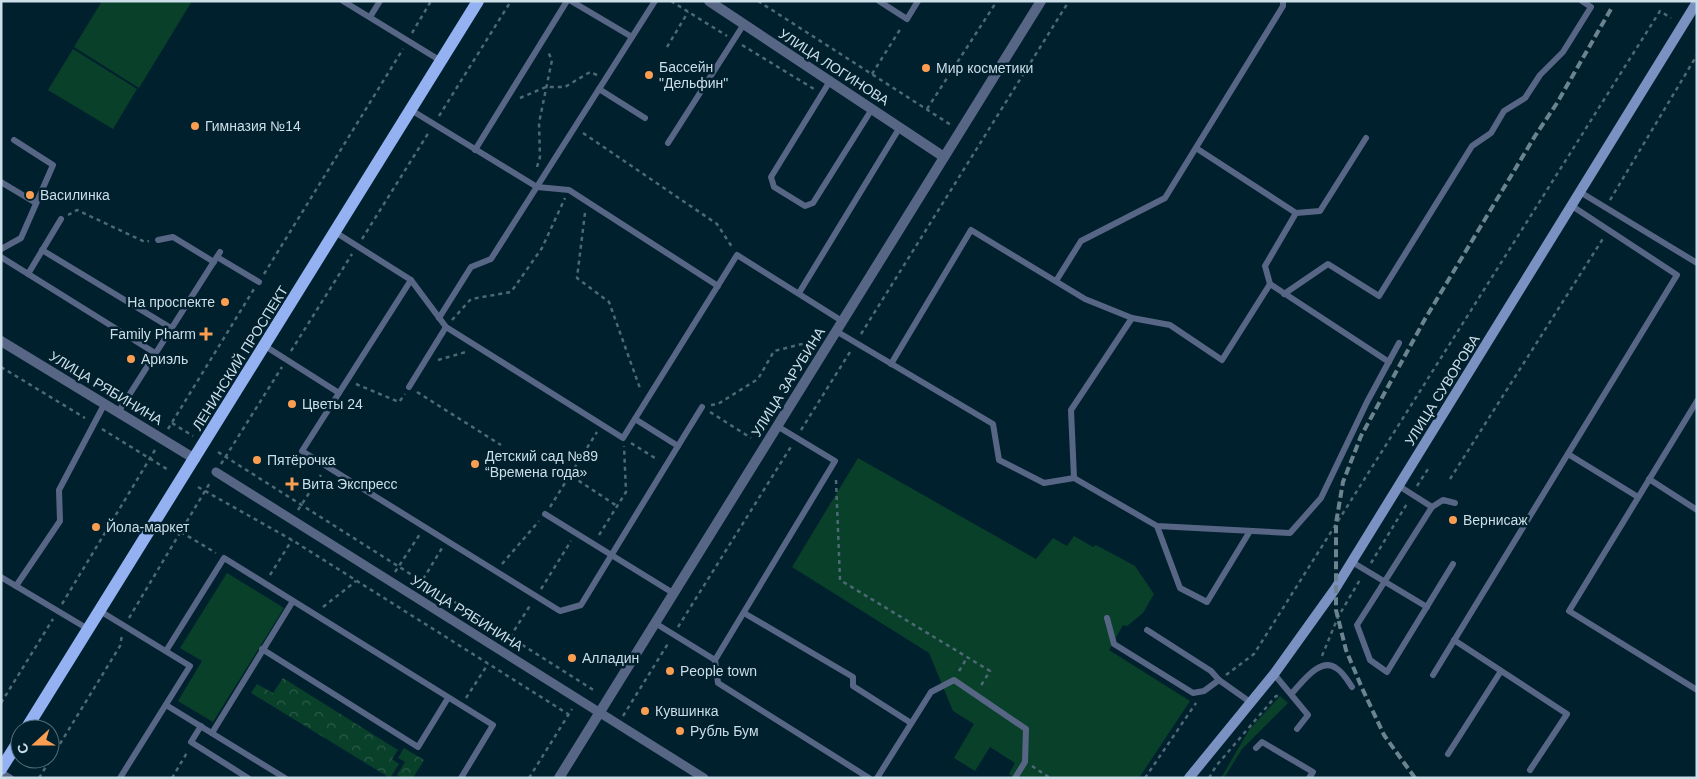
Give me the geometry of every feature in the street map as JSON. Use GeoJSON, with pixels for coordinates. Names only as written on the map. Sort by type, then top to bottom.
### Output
{"type":"FeatureCollection","features":[{"type":"Feature","properties":{"kind":"main road","name":"ЛЕНИНСКИЙ ПРОСПЕКТ"},"geometry":{"type":"LineString","coordinates":[[32,719],[478,1]]}},
{"type":"Feature","properties":{"kind":"main road","name":"УЛИЦА СУВОРОВА"},"geometry":{"type":"LineString","coordinates":[[1188,778],[1274,674],[1352,562],[1696,3]]}},
{"type":"Feature","properties":{"kind":"main road"},"geometry":{"type":"LineString","coordinates":[[1,770],[10,755]]}},
{"type":"Feature","properties":{"kind":"street","name":"УЛИЦА ЛОГИНОВА"},"geometry":{"type":"LineString","coordinates":[[708,1],[944,157]]}},
{"type":"Feature","properties":{"kind":"street","name":"УЛИЦА ЗАРУБИНА"},"geometry":{"type":"LineString","coordinates":[[559,778],[1041,1]]}},
{"type":"Feature","properties":{"kind":"street","name":"УЛИЦА РЯБИНИНА"},"geometry":{"type":"LineString","coordinates":[[1,341],[119,411],[195,459]]}},
{"type":"Feature","properties":{"kind":"street","name":"УЛИЦА РЯБИНИНА"},"geometry":{"type":"LineString","coordinates":[[216,472],[704,778]]}},
{"type":"Feature","properties":{"kind":"lane"},"geometry":{"type":"LineString","coordinates":[[343,1],[441,61]]}},
{"type":"Feature","properties":{"kind":"lane"},"geometry":{"type":"LineString","coordinates":[[370,17],[380,1]]}},
{"type":"Feature","properties":{"kind":"lane"},"geometry":{"type":"LineString","coordinates":[[475,150],[567,1]]}},
{"type":"Feature","properties":{"kind":"lane"},"geometry":{"type":"LineString","coordinates":[[571,1],[632,38]]}},
{"type":"Feature","properties":{"kind":"lane"},"geometry":{"type":"LineString","coordinates":[[439,318],[471,267],[492,259],[655,1]]}},
{"type":"Feature","properties":{"kind":"lane"},"geometry":{"type":"LineString","coordinates":[[879,1],[907,19],[918,1]]}},
{"type":"Feature","properties":{"kind":"lane"},"geometry":{"type":"LineString","coordinates":[[1056,281],[1081,241],[1165,198],[1283,6],[1283,1]]}},
{"type":"Feature","properties":{"kind":"lane"},"geometry":{"type":"LineString","coordinates":[[1284,294],[1328,264],[1379,296],[1472,146],[1491,133],[1504,111],[1525,98],[1540,75],[1563,52],[1591,7],[1582,1]]}},
{"type":"Feature","properties":{"kind":"lane"},"geometry":{"type":"LineString","coordinates":[[668,143],[744,24]]}},
{"type":"Feature","properties":{"kind":"lane"},"geometry":{"type":"LineString","coordinates":[[830,81],[771,177],[774,187],[805,206],[813,203],[872,109]]}},
{"type":"Feature","properties":{"kind":"lane"},"geometry":{"type":"LineString","coordinates":[[599,90],[645,118]]}},
{"type":"Feature","properties":{"kind":"lane"},"geometry":{"type":"LineString","coordinates":[[411,110],[537,187],[569,190],[718,286]]}},
{"type":"Feature","properties":{"kind":"lane"},"geometry":{"type":"LineString","coordinates":[[799,293],[900,127]]}},
{"type":"Feature","properties":{"kind":"lane"},"geometry":{"type":"LineString","coordinates":[[1196,148],[1296,213],[1320,211],[1366,138]]}},
{"type":"Feature","properties":{"kind":"lane"},"geometry":{"type":"LineString","coordinates":[[1,249],[20,238],[53,165],[14,140]]}},
{"type":"Feature","properties":{"kind":"lane"},"geometry":{"type":"LineString","coordinates":[[1,182],[36,203]]}},
{"type":"Feature","properties":{"kind":"lane"},"geometry":{"type":"LineString","coordinates":[[1580,192],[1697,264]]}},
{"type":"Feature","properties":{"kind":"lane"},"geometry":{"type":"LineString","coordinates":[[1433,675],[1677,275],[1572,206]]}},
{"type":"Feature","properties":{"kind":"lane"},"geometry":{"type":"LineString","coordinates":[[1296,213],[1265,266],[1270,284],[1389,362]]}},
{"type":"Feature","properties":{"kind":"lane"},"geometry":{"type":"LineString","coordinates":[[28,274],[61,219]]}},
{"type":"Feature","properties":{"kind":"lane"},"geometry":{"type":"LineString","coordinates":[[891,364],[971,230],[1085,299],[1132,318],[1170,325],[1222,360],[1270,284]]}},
{"type":"Feature","properties":{"kind":"lane"},"geometry":{"type":"LineString","coordinates":[[335,232],[411,280],[446,328],[623,438],[737,255],[842,321]]}},
{"type":"Feature","properties":{"kind":"lane"},"geometry":{"type":"LineString","coordinates":[[158,240],[173,237],[217,257],[259,282]]}},
{"type":"Feature","properties":{"kind":"lane"},"geometry":{"type":"LineString","coordinates":[[42,250],[171,328]]}},
{"type":"Feature","properties":{"kind":"lane"},"geometry":{"type":"LineString","coordinates":[[119,411],[217,257]]}},
{"type":"Feature","properties":{"kind":"lane"},"geometry":{"type":"LineString","coordinates":[[1,258],[155,354]]}},
{"type":"Feature","properties":{"kind":"lane"},"geometry":{"type":"LineString","coordinates":[[411,280],[302,451],[560,610],[581,605],[702,407]]}},
{"type":"Feature","properties":{"kind":"lane"},"geometry":{"type":"LineString","coordinates":[[1074,478],[1071,410],[1132,318]]}},
{"type":"Feature","properties":{"kind":"lane"},"geometry":{"type":"LineString","coordinates":[[409,387],[446,328]]}},
{"type":"Feature","properties":{"kind":"lane"},"geometry":{"type":"LineString","coordinates":[[836,331],[993,424],[999,460],[1044,483],[1074,478],[1157,526],[1290,533],[1321,498],[1366,402],[1399,343]]}},
{"type":"Feature","properties":{"kind":"lane"},"geometry":{"type":"LineString","coordinates":[[265,346],[339,393]]}},
{"type":"Feature","properties":{"kind":"lane"},"geometry":{"type":"LineString","coordinates":[[1697,401],[1648,479],[1570,611],[1697,690]]}},
{"type":"Feature","properties":{"kind":"lane"},"geometry":{"type":"LineString","coordinates":[[16,586],[60,521],[59,490],[105,403]]}},
{"type":"Feature","properties":{"kind":"lane"},"geometry":{"type":"LineString","coordinates":[[635,419],[678,446]]}},
{"type":"Feature","properties":{"kind":"lane"},"geometry":{"type":"LineString","coordinates":[[777,426],[835,461],[715,660],[718,683],[869,778]]}},
{"type":"Feature","properties":{"kind":"lane"},"geometry":{"type":"LineString","coordinates":[[1568,454],[1638,497]]}},
{"type":"Feature","properties":{"kind":"lane"},"geometry":{"type":"LineString","coordinates":[[1648,479],[1697,510]]}},
{"type":"Feature","properties":{"kind":"lane"},"geometry":{"type":"LineString","coordinates":[[1399,486],[1432,507]]}},
{"type":"Feature","properties":{"kind":"lane"},"geometry":{"type":"LineString","coordinates":[[1454,564],[1387,672],[1370,660],[1357,626],[1432,507],[1443,500],[1455,503]]}},
{"type":"Feature","properties":{"kind":"lane"},"geometry":{"type":"LineString","coordinates":[[545,514],[673,593]]}},
{"type":"Feature","properties":{"kind":"lane"},"geometry":{"type":"LineString","coordinates":[[1157,526],[1180,588],[1208,602],[1250,531]]}},
{"type":"Feature","properties":{"kind":"lane"},"geometry":{"type":"LineString","coordinates":[[166,651],[224,558],[493,726],[461,778]]}},
{"type":"Feature","properties":{"kind":"lane"},"geometry":{"type":"LineString","coordinates":[[1352,562],[1427,607]]}},
{"type":"Feature","properties":{"kind":"lane"},"geometry":{"type":"LineString","coordinates":[[1,577],[88,630]]}},
{"type":"Feature","properties":{"kind":"lane"},"geometry":{"type":"LineString","coordinates":[[212,733],[293,601]]}},
{"type":"Feature","properties":{"kind":"lane"},"geometry":{"type":"LineString","coordinates":[[100,611],[190,666],[120,778]]}},
{"type":"Feature","properties":{"kind":"lane"},"geometry":{"type":"LineString","coordinates":[[744,613],[853,677],[853,686],[911,723]]}},
{"type":"Feature","properties":{"kind":"lane"},"geometry":{"type":"LineString","coordinates":[[1107,618],[1114,644],[1193,693],[1204,691],[1219,680]]}},
{"type":"Feature","properties":{"kind":"lane"},"geometry":{"type":"LineString","coordinates":[[655,623],[715,660]]}},
{"type":"Feature","properties":{"kind":"lane"},"geometry":{"type":"LineString","coordinates":[[1147,630],[1211,671],[1219,680],[1250,702]]}},
{"type":"Feature","properties":{"kind":"lane"},"geometry":{"type":"LineString","coordinates":[[1454,640],[1567,714],[1530,770]]}},
{"type":"Feature","properties":{"kind":"lane"},"geometry":{"type":"LineString","coordinates":[[262,649],[418,747],[448,698]]}},
{"type":"Feature","properties":{"kind":"lane"},"geometry":{"type":"LineString","coordinates":[[1291,694],[1316,669],[1324,665],[1334,666],[1352,687]]}},
{"type":"Feature","properties":{"kind":"lane"},"geometry":{"type":"LineString","coordinates":[[1448,754],[1502,671]]}},
{"type":"Feature","properties":{"kind":"lane"},"geometry":{"type":"LineString","coordinates":[[1274,674],[1308,715],[1297,729]]}},
{"type":"Feature","properties":{"kind":"lane"},"geometry":{"type":"LineString","coordinates":[[877,778],[931,692],[954,680],[1026,729],[1025,762],[1015,778]]}},
{"type":"Feature","properties":{"kind":"lane"},"geometry":{"type":"LineString","coordinates":[[166,705],[285,778]]}},
{"type":"Feature","properties":{"kind":"lane"},"geometry":{"type":"LineString","coordinates":[[201,726],[191,742],[248,778]]}},
{"type":"Feature","properties":{"kind":"lane"},"geometry":{"type":"LineString","coordinates":[[1256,748],[1262,742],[1313,772],[1310,778]]}},
{"type":"Feature","properties":{"kind":"lane"},"geometry":{"type":"LineString","coordinates":[[1,770],[11,778]]}},
{"type":"Feature","properties":{"kind":"path"},"geometry":{"type":"LineString","coordinates":[[165,435],[431,1]]}},
{"type":"Feature","properties":{"kind":"path"},"geometry":{"type":"LineString","coordinates":[[39,778],[120,646],[125,626],[216,472],[511,1]]}},
{"type":"Feature","properties":{"kind":"path"},"geometry":{"type":"LineString","coordinates":[[671,1],[822,94]]}},
{"type":"Feature","properties":{"kind":"path"},"geometry":{"type":"LineString","coordinates":[[758,1],[960,131]]}},
{"type":"Feature","properties":{"kind":"path"},"geometry":{"type":"LineString","coordinates":[[927,109],[997,1]]}},
{"type":"Feature","properties":{"kind":"path"},"geometry":{"type":"LineString","coordinates":[[618,724],[1069,1]]}},
{"type":"Feature","properties":{"kind":"path"},"geometry":{"type":"LineString","coordinates":[[1219,680],[1254,654],[1660,11],[1671,18]]}},
{"type":"Feature","properties":{"kind":"path"},"geometry":{"type":"LineString","coordinates":[[666,47],[688,12]]}},
{"type":"Feature","properties":{"kind":"path"},"geometry":{"type":"LineString","coordinates":[[872,74],[907,19]]}},
{"type":"Feature","properties":{"kind":"path"},"geometry":{"type":"LineString","coordinates":[[537,187],[533,179],[540,157],[539,123],[552,60],[543,40]]}},
{"type":"Feature","properties":{"kind":"path"},"geometry":{"type":"LineString","coordinates":[[1606,208],[1697,56]]}},
{"type":"Feature","properties":{"kind":"path"},"geometry":{"type":"LineString","coordinates":[[498,113],[521,97],[546,87],[565,87],[590,72],[605,80]]}},
{"type":"Feature","properties":{"kind":"path"},"geometry":{"type":"LineString","coordinates":[[575,128],[717,224],[737,255]]}},
{"type":"Feature","properties":{"kind":"path"},"geometry":{"type":"LineString","coordinates":[[446,328],[471,299],[511,292],[542,248],[569,190]]}},
{"type":"Feature","properties":{"kind":"path"},"geometry":{"type":"LineString","coordinates":[[587,202],[578,278],[609,302],[645,403]]}},
{"type":"Feature","properties":{"kind":"path"},"geometry":{"type":"LineString","coordinates":[[61,219],[77,210],[145,242],[158,240]]}},
{"type":"Feature","properties":{"kind":"path"},"geometry":{"type":"LineString","coordinates":[[1450,479],[1608,230]]}},
{"type":"Feature","properties":{"kind":"path"},"geometry":{"type":"LineString","coordinates":[[702,407],[718,404],[758,379],[774,351],[810,342]]}},
{"type":"Feature","properties":{"kind":"path"},"geometry":{"type":"LineString","coordinates":[[424,363],[480,349]]}},
{"type":"Feature","properties":{"kind":"path"},"geometry":{"type":"LineString","coordinates":[[347,380],[399,402],[409,387],[501,445]]}},
{"type":"Feature","properties":{"kind":"path"},"geometry":{"type":"LineString","coordinates":[[702,407],[751,438]]}},
{"type":"Feature","properties":{"kind":"path"},"geometry":{"type":"LineString","coordinates":[[172,423],[193,436]]}},
{"type":"Feature","properties":{"kind":"path"},"geometry":{"type":"LineString","coordinates":[[496,571],[545,514],[602,424]]}},
{"type":"Feature","properties":{"kind":"path"},"geometry":{"type":"LineString","coordinates":[[623,438],[666,465]]}},
{"type":"Feature","properties":{"kind":"path"},"geometry":{"type":"LineString","coordinates":[[595,540],[627,493],[623,438]]}},
{"type":"Feature","properties":{"kind":"path"},"geometry":{"type":"LineString","coordinates":[[1,703],[155,450]]}},
{"type":"Feature","properties":{"kind":"path"},"geometry":{"type":"LineString","coordinates":[[218,452],[595,691]]}},
{"type":"Feature","properties":{"kind":"path"},"geometry":{"type":"LineString","coordinates":[[835,461],[840,580],[990,671],[975,695]]}},
{"type":"Feature","properties":{"kind":"path"},"geometry":{"type":"LineString","coordinates":[[292,520],[327,466]]}},
{"type":"Feature","properties":{"kind":"path"},"geometry":{"type":"LineString","coordinates":[[570,475],[617,506]]}},
{"type":"Feature","properties":{"kind":"path"},"geometry":{"type":"LineString","coordinates":[[198,487],[292,540],[568,714]]}},
{"type":"Feature","properties":{"kind":"path"},"geometry":{"type":"LineString","coordinates":[[390,581],[425,527]]}},
{"type":"Feature","properties":{"kind":"path"},"geometry":{"type":"LineString","coordinates":[[181,532],[224,558]]}},
{"type":"Feature","properties":{"kind":"path"},"geometry":{"type":"LineString","coordinates":[[265,584],[292,540]]}},
{"type":"Feature","properties":{"kind":"path"},"geometry":{"type":"LineString","coordinates":[[413,596],[447,541]]}},
{"type":"Feature","properties":{"kind":"path"},"geometry":{"type":"LineString","coordinates":[[315,615],[356,580]]}},
{"type":"Feature","properties":{"kind":"path"},"geometry":{"type":"LineString","coordinates":[[954,680],[967,658]]}},
{"type":"Feature","properties":{"kind":"path"},"geometry":{"type":"LineString","coordinates":[[462,706],[488,664]]}},
{"type":"Feature","properties":{"kind":"path"},"geometry":{"type":"LineString","coordinates":[[1145,778],[1204,691]]}},
{"type":"Feature","properties":{"kind":"path"},"geometry":{"type":"LineString","coordinates":[[1209,778],[1216,766],[1276,696],[1291,694]]}},
{"type":"Feature","properties":{"kind":"path"},"geometry":{"type":"LineString","coordinates":[[529,778],[578,698]]}},
{"type":"Feature","properties":{"kind":"path"},"geometry":{"type":"LineString","coordinates":[[172,778],[193,743]]}},
{"type":"Feature","properties":{"kind":"path"},"geometry":{"type":"LineString","coordinates":[[1025,762],[1050,778]]}},
{"type":"Feature","properties":{"kind":"green space"},"geometry":{"type":"Polygon","coordinates":[[[102,1],[192,1],[139,88],[74,47],[102,1]]]}},
{"type":"Feature","properties":{"kind":"green space"},"geometry":{"type":"Polygon","coordinates":[[[73,49],[137,89],[113,129],[48,90],[73,49]]]}},
{"type":"Feature","properties":{"kind":"green space"},"geometry":{"type":"Polygon","coordinates":[[[858,458],[1036,559],[1053,538],[1067,546],[1074,536],[1093,547],[1096,545],[1135,566],[1154,594],[1143,613],[1127,626],[1123,625],[1109,650],[1190,701],[1139,778],[1014,778],[1009,774],[1015,763],[990,747],[975,771],[954,758],[974,724],[953,711],[929,653],[792,567],[858,458]]]}},
{"type":"Feature","properties":{"kind":"green space"},"geometry":{"type":"Polygon","coordinates":[[[227,573],[284,608],[213,722],[178,701],[202,661],[180,648],[227,573]]]}},
{"type":"Feature","properties":{"kind":"green space"},"geometry":{"type":"Polygon","coordinates":[[[283,678],[398,750],[392,759],[399,764],[390,778],[251,693],[257,684],[273,693],[283,678]]]}},
{"type":"Feature","properties":{"kind":"green space"},"geometry":{"type":"Polygon","coordinates":[[[1280,696],[1288,703],[1242,749],[1224,778],[1221,778],[1249,730],[1280,696]]]}},
{"type":"Feature","properties":{"kind":"green space"},"geometry":{"type":"Polygon","coordinates":[[[404,748],[424,760],[413,778],[402,778],[397,775],[405,762],[398,758],[404,748]]]}},
{"type":"Feature","properties":{"kind":"railway"},"geometry":{"type":"LineString","coordinates":[[1415,778],[1384,735],[1346,650],[1336,610],[1336,523],[1343,482],[1361,436],[1425,319],[1535,136],[1557,103],[1611,9]]}},
{"type":"Feature","properties":{"kind":"place","name":"Мир косметики"},"geometry":{"type":"Point","coordinates":[926,68]}},
{"type":"Feature","properties":{"kind":"place","name":"Бассейн \"Дельфин\""},"geometry":{"type":"Point","coordinates":[649,75]}},
{"type":"Feature","properties":{"kind":"place","name":"Гимназия №14"},"geometry":{"type":"Point","coordinates":[195,126]}},
{"type":"Feature","properties":{"kind":"place","name":"Василинка"},"geometry":{"type":"Point","coordinates":[30,195]}},
{"type":"Feature","properties":{"kind":"place","name":"На проспекте"},"geometry":{"type":"Point","coordinates":[225,302]}},
{"type":"Feature","properties":{"kind":"place","name":"Family Pharm"},"geometry":{"type":"Point","coordinates":[206,334]}},
{"type":"Feature","properties":{"kind":"place","name":"Ариэль"},"geometry":{"type":"Point","coordinates":[131,359]}},
{"type":"Feature","properties":{"kind":"place","name":"Цветы 24"},"geometry":{"type":"Point","coordinates":[292,404]}},
{"type":"Feature","properties":{"kind":"place","name":"Пятёрочка"},"geometry":{"type":"Point","coordinates":[257,460]}},
{"type":"Feature","properties":{"kind":"place","name":"Детский сад №89 “Времена года»"},"geometry":{"type":"Point","coordinates":[475,464]}},
{"type":"Feature","properties":{"kind":"place","name":"Вита Экспресс"},"geometry":{"type":"Point","coordinates":[292,484]}},
{"type":"Feature","properties":{"kind":"place","name":"Вернисаж"},"geometry":{"type":"Point","coordinates":[1453,520]}},
{"type":"Feature","properties":{"kind":"place","name":"Йола-маркет"},"geometry":{"type":"Point","coordinates":[96,527]}},
{"type":"Feature","properties":{"kind":"place","name":"Алладин"},"geometry":{"type":"Point","coordinates":[572,658]}},
{"type":"Feature","properties":{"kind":"place","name":"People town"},"geometry":{"type":"Point","coordinates":[670,671]}},
{"type":"Feature","properties":{"kind":"place","name":"Кувшинка"},"geometry":{"type":"Point","coordinates":[645,711]}},
{"type":"Feature","properties":{"kind":"place","name":"Рубль Бум"},"geometry":{"type":"Point","coordinates":[680,731]}}]}
